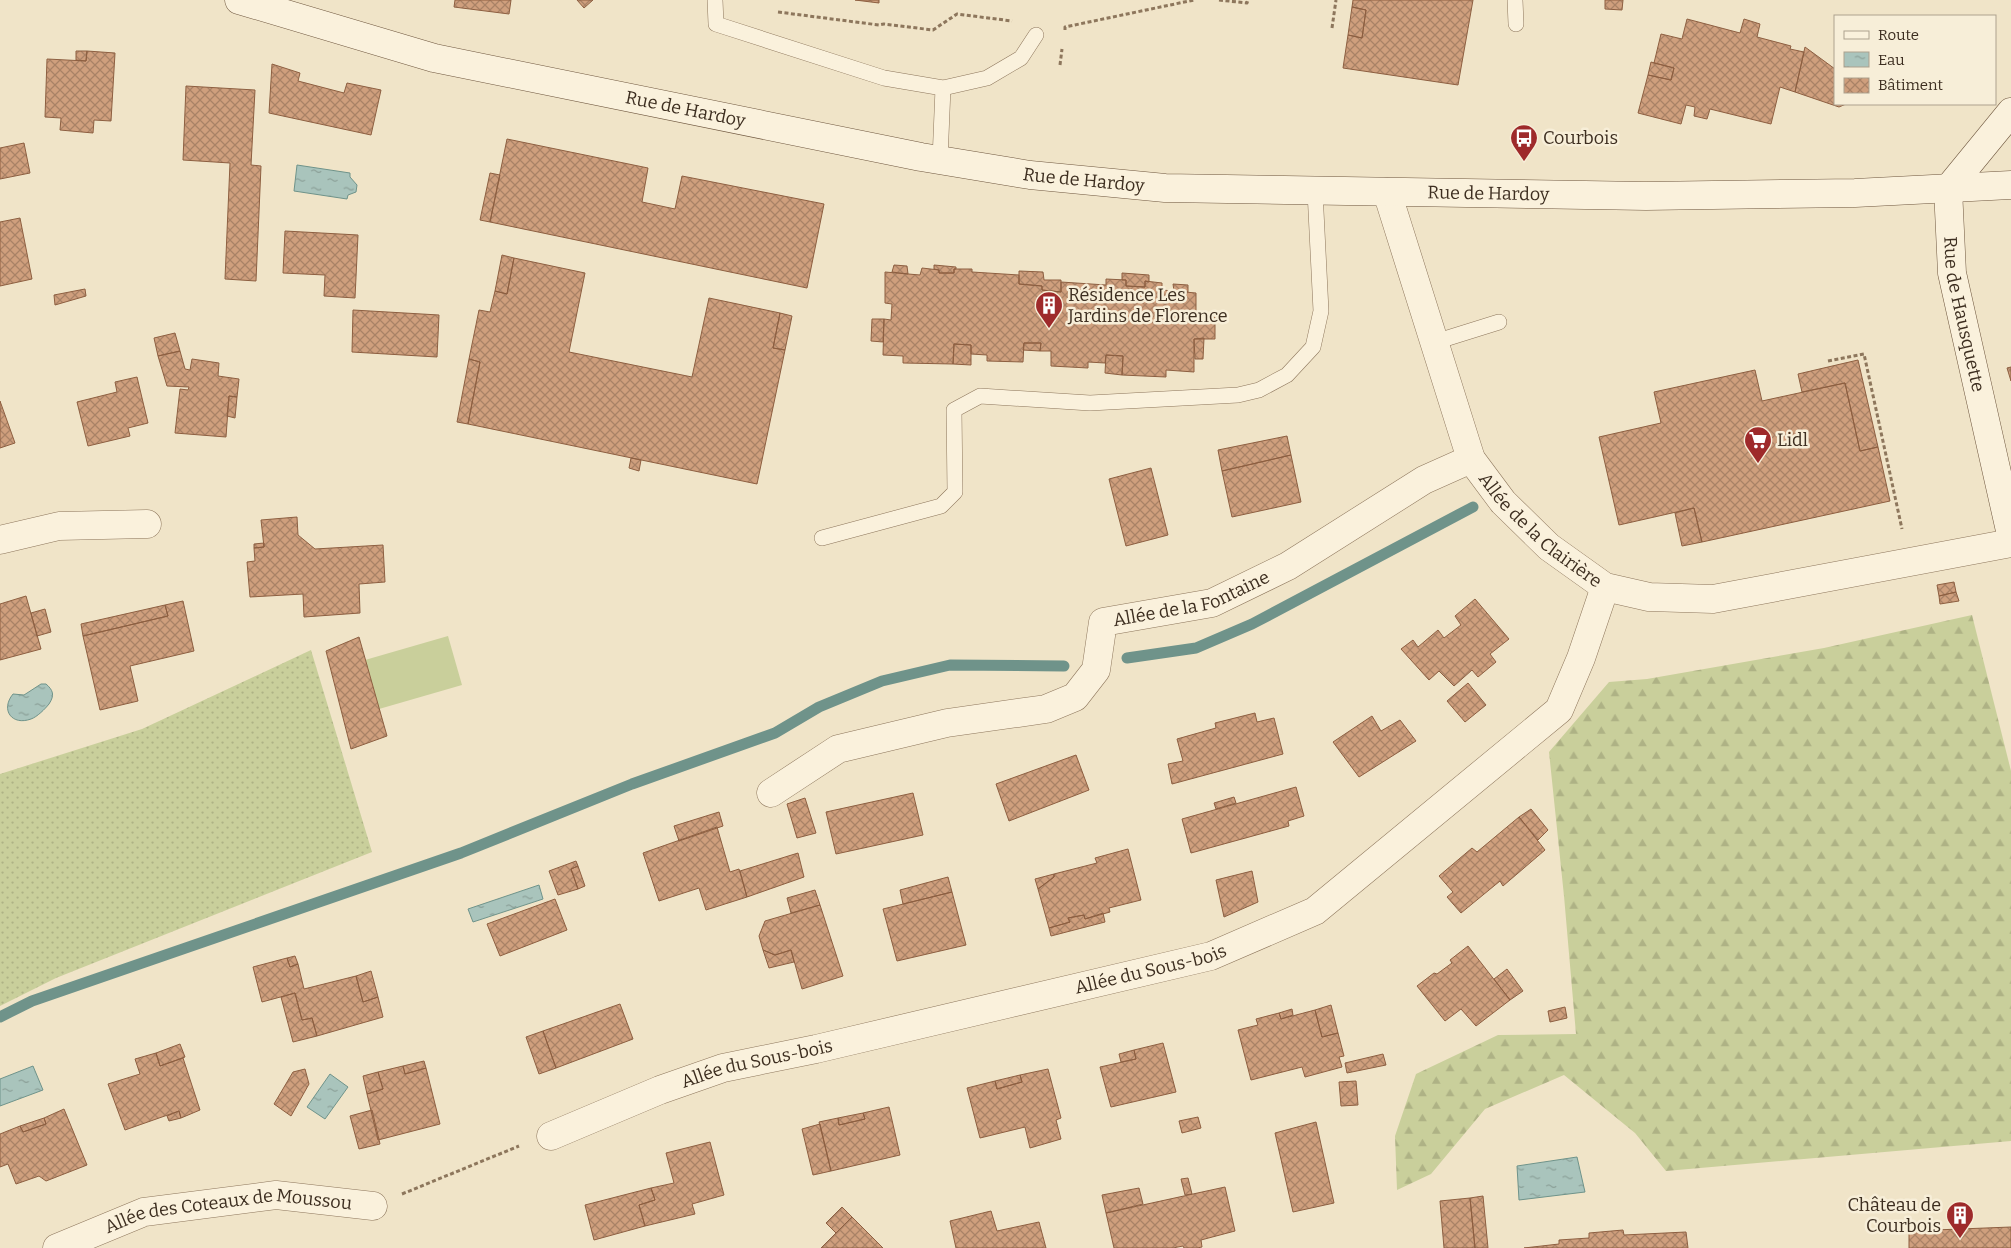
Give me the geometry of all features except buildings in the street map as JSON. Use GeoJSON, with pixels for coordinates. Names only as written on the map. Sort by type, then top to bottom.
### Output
{"type":"FeatureCollection","features":[{"type":"Feature","properties":{"kind":"street","name":"Rue de Hardoy"},"geometry":{"type":"LineString","coordinates":[[239,0],[434,58],[940,160],[1030,175],[1165,188],[1315,192],[1646,196],[1855,194],[2011,185]]}},
{"type":"Feature","properties":{"kind":"street"},"geometry":{"type":"LineString","coordinates":[[1948,189],[2011,112]]}},
{"type":"Feature","properties":{"kind":"street","name":"Rue de Hausquette"},"geometry":{"type":"LineString","coordinates":[[1948,189],[1952,273],[2011,535]]}},
{"type":"Feature","properties":{"kind":"street","name":"Allée de la Clairière"},"geometry":{"type":"LineString","coordinates":[[1387,192],[1471,459],[1503,502],[1548,547],[1605,587],[1650,597],[1713,599],[2011,543]]}},
{"type":"Feature","properties":{"kind":"street","name":"Allée de la Fontaine"},"geometry":{"type":"LineString","coordinates":[[771,793],[838,750],[947,723],[1046,709],[1075,697],[1096,670],[1103,622],[1212,603],[1288,566],[1424,480],[1471,459]]}},
{"type":"Feature","properties":{"kind":"street"},"geometry":{"type":"LineString","coordinates":[[0,540],[59,526],[147,524]]}},
{"type":"Feature","properties":{"kind":"street","name":"Allée du Sous-bois"},"geometry":{"type":"LineString","coordinates":[[551,1136],[660,1090],[723,1068],[816,1049],[1211,956],[1315,911],[1559,710],[1581,658],[1605,587]]}},
{"type":"Feature","properties":{"kind":"street","name":"Allée des Coteaux de Moussou"},"geometry":{"type":"LineString","coordinates":[[57,1248],[144,1212],[276,1195],[373,1206]]}},
{"type":"Feature","properties":{"kind":"lane"},"geometry":{"type":"LineString","coordinates":[[715,0],[716,24],[884,78],[943,88],[988,78],[1020,58],[1036,35]]}},
{"type":"Feature","properties":{"kind":"lane"},"geometry":{"type":"LineString","coordinates":[[1515,0],[1516,24]]}},
{"type":"Feature","properties":{"kind":"lane"},"geometry":{"type":"LineString","coordinates":[[940,160],[943,88]]}},
{"type":"Feature","properties":{"kind":"lane"},"geometry":{"type":"LineString","coordinates":[[822,538],[941,506],[955,492],[954,410],[980,396],[1090,403],[1238,395],[1259,390],[1287,375],[1312,347],[1321,311],[1315,192]]}},
{"type":"Feature","properties":{"kind":"lane"},"geometry":{"type":"LineString","coordinates":[[1437,348],[1499,322]]}},
{"type":"Feature","properties":{"kind":"path"},"geometry":{"type":"LineString","coordinates":[[1055,26],[1065,27],[1194,0]]}},
{"type":"Feature","properties":{"kind":"path"},"geometry":{"type":"LineString","coordinates":[[1219,0],[1247,3],[1248,0]]}},
{"type":"Feature","properties":{"kind":"path"},"geometry":{"type":"LineString","coordinates":[[1332,28],[1336,0]]}},
{"type":"Feature","properties":{"kind":"path"},"geometry":{"type":"LineString","coordinates":[[773,12],[879,26],[884,24],[934,30],[957,14],[1016,21]]}},
{"type":"Feature","properties":{"kind":"path"},"geometry":{"type":"LineString","coordinates":[[1064,36],[1065,27]]}},
{"type":"Feature","properties":{"kind":"path"},"geometry":{"type":"LineString","coordinates":[[1060,65],[1062,44]]}},
{"type":"Feature","properties":{"kind":"path"},"geometry":{"type":"LineString","coordinates":[[1828,361],[1864,354],[1902,529]]}},
{"type":"Feature","properties":{"kind":"path"},"geometry":{"type":"LineString","coordinates":[[373,1206],[510,1149],[551,1136]]}},
{"type":"Feature","properties":{"kind":"green space"},"geometry":{"type":"Polygon","coordinates":[[[1972,615],[2011,771],[2011,1141],[1666,1171],[1635,1133],[1564,1075],[1485,1109],[1431,1174],[1397,1190],[1395,1136],[1416,1074],[1498,1035],[1576,1034],[1549,752],[1609,682],[1647,679],[1824,648],[1972,615]]]}},
{"type":"Feature","properties":{"kind":"green space"},"geometry":{"type":"Polygon","coordinates":[[[448,636],[462,685],[379,709],[365,660],[448,636]]]}},
{"type":"Feature","properties":{"kind":"green space"},"geometry":{"type":"Polygon","coordinates":[[[311,650],[372,852],[56,978],[0,1006],[0,774],[142,729],[311,650]]]}},
{"type":"Feature","properties":{"kind":"water"},"geometry":{"type":"Polygon","coordinates":[[[297,165],[350,173],[350,177],[357,185],[356,192],[348,195],[347,199],[294,191],[297,165]]]}},
{"type":"Feature","properties":{"kind":"water"},"geometry":{"type":"Polygon","coordinates":[[[41,684],[46,684],[53,695],[49,704],[38,715],[24,721],[10,715],[8,706],[13,694],[24,695],[41,684]]]}},
{"type":"Feature","properties":{"kind":"water"},"geometry":{"type":"Polygon","coordinates":[[[539,885],[543,899],[473,922],[468,909],[539,885]]]}},
{"type":"Feature","properties":{"kind":"water"},"geometry":{"type":"Polygon","coordinates":[[[33,1066],[43,1090],[0,1106],[0,1079],[33,1066]]]}},
{"type":"Feature","properties":{"kind":"water"},"geometry":{"type":"Polygon","coordinates":[[[330,1074],[348,1087],[325,1119],[307,1107],[330,1074]]]}},
{"type":"Feature","properties":{"kind":"water"},"geometry":{"type":"Polygon","coordinates":[[[1577,1157],[1585,1192],[1519,1200],[1517,1166],[1577,1157]]]}},
{"type":"Feature","properties":{"kind":"waterway"},"geometry":{"type":"LineString","coordinates":[[1127,658],[1196,648],[1252,624],[1473,507]]}},
{"type":"Feature","properties":{"kind":"waterway"},"geometry":{"type":"LineString","coordinates":[[0,1017],[32,1001],[461,853],[632,784],[775,733],[819,707],[882,681],[950,665],[1064,666]]}},
{"type":"Feature","properties":{"kind":"place","name":"Courbois"},"geometry":{"type":"Point","coordinates":[1524,162]}},
{"type":"Feature","properties":{"kind":"place","name":"Résidence Les Jardins de Florence"},"geometry":{"type":"Point","coordinates":[1049,329]}},
{"type":"Feature","properties":{"kind":"place","name":"Lidl"},"geometry":{"type":"Point","coordinates":[1758,464]}},
{"type":"Feature","properties":{"kind":"place","name":"Château de Courbois"},"geometry":{"type":"Point","coordinates":[1960,1239]}}]}
